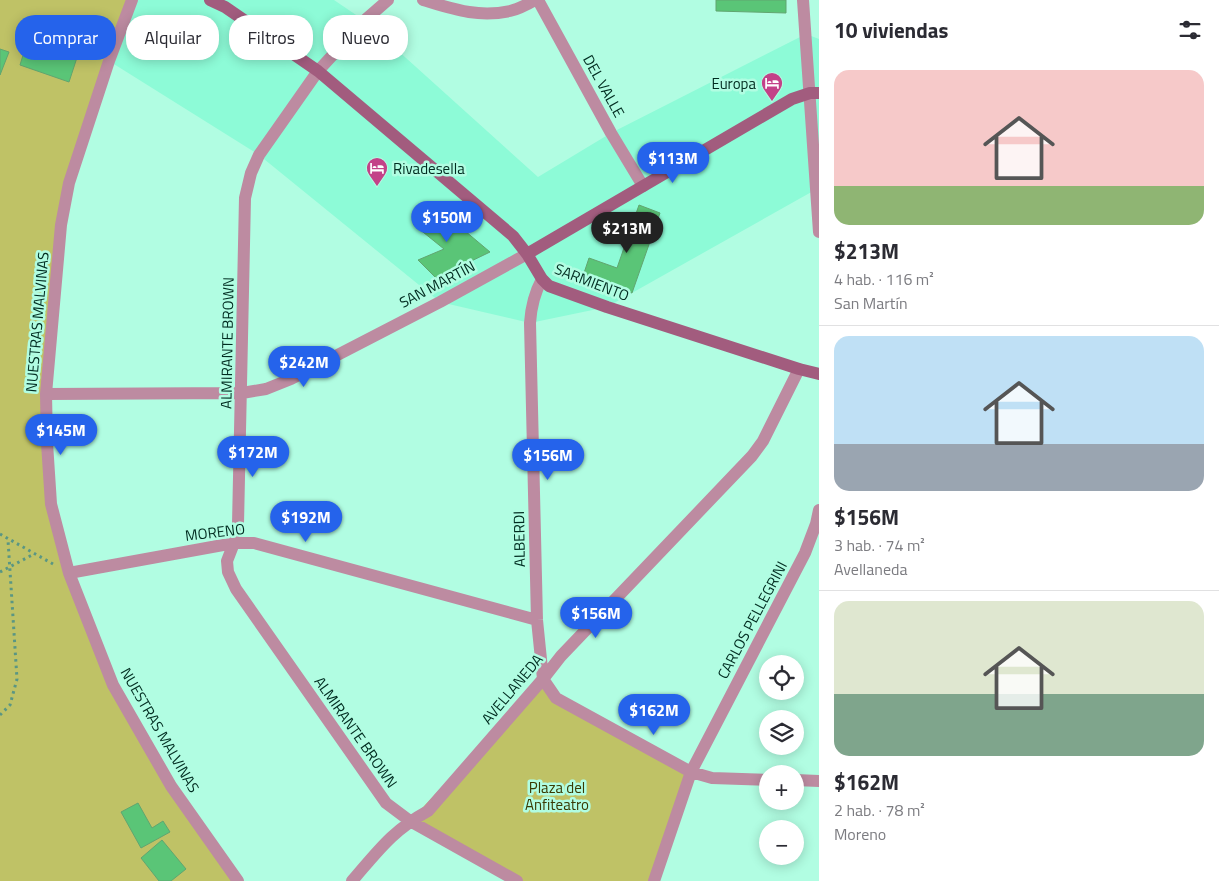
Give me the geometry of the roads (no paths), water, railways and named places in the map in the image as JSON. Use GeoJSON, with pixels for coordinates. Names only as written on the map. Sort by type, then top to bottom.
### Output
{"type":"FeatureCollection","features":[{"type":"Feature","properties":{"kind":"main road","name":"SARMIENTO"},"geometry":{"type":"LineString","coordinates":[[210,0],[225,7],[318,71],[513,236],[527,254],[542,279],[549,286],[607,307],[798,369],[819,374]]}},
{"type":"Feature","properties":{"kind":"main road","name":"SAN MARTÍN"},"geometry":{"type":"LineString","coordinates":[[527,254],[792,99],[814,93]]}},
{"type":"Feature","properties":{"kind":"street","name":"NUESTRAS MALVINAS"},"geometry":{"type":"LineString","coordinates":[[132,0],[109,61],[69,184],[61,225],[46,394],[46,443],[51,504],[69,573],[113,685],[171,786],[238,881]]}},
{"type":"Feature","properties":{"kind":"street","name":"ALMIRANTE BROWN"},"geometry":{"type":"LineString","coordinates":[[388,0],[365,20],[318,71],[259,156],[251,173],[245,198],[238,524],[234,543],[227,561],[228,572],[236,589],[386,803],[410,821],[517,881]]}},
{"type":"Feature","properties":{"kind":"street"},"geometry":{"type":"LineString","coordinates":[[423,0],[463,12],[485,14],[512,11],[537,0]]}},
{"type":"Feature","properties":{"kind":"street","name":"DEL VALLE"},"geometry":{"type":"LineString","coordinates":[[537,0],[611,133],[643,186]]}},
{"type":"Feature","properties":{"kind":"street"},"geometry":{"type":"LineString","coordinates":[[803,0],[814,93],[819,232]]}},
{"type":"Feature","properties":{"kind":"street","name":"SAN MARTÍN"},"geometry":{"type":"LineString","coordinates":[[46,394],[242,393],[266,389],[291,379],[440,302],[527,254]]}},
{"type":"Feature","properties":{"kind":"street","name":"ALBERDI"},"geometry":{"type":"LineString","coordinates":[[542,279],[536,289],[530,323],[537,620],[543,679]]}},
{"type":"Feature","properties":{"kind":"street","name":"AVELLANEDA"},"geometry":{"type":"LineString","coordinates":[[352,881],[388,839],[410,821],[428,811],[561,656],[752,456],[764,441],[798,369]]}},
{"type":"Feature","properties":{"kind":"street","name":"CARLOS PELLEGRINI"},"geometry":{"type":"LineString","coordinates":[[654,881],[691,772],[805,554],[819,510]]}},
{"type":"Feature","properties":{"kind":"street","name":"MORENO"},"geometry":{"type":"LineString","coordinates":[[69,573],[234,543],[254,543],[537,620]]}},
{"type":"Feature","properties":{"kind":"street"},"geometry":{"type":"LineString","coordinates":[[543,679],[556,698],[691,772],[712,778],[759,780]]}},
{"type":"Feature","properties":{"kind":"street"},"geometry":{"type":"LineString","coordinates":[[804,780],[819,780]]}},
{"type":"Feature","properties":{"kind":"place","name":"Europa"},"geometry":{"type":"Point","coordinates":[772,102]}},
{"type":"Feature","properties":{"kind":"place","name":"Rivadesella"},"geometry":{"type":"Point","coordinates":[377,187]}},
{"type":"Feature","properties":{"kind":"park label","name":"Plaza del Anfiteatro"},"geometry":{"type":"Point","coordinates":[557,796]}}]}
